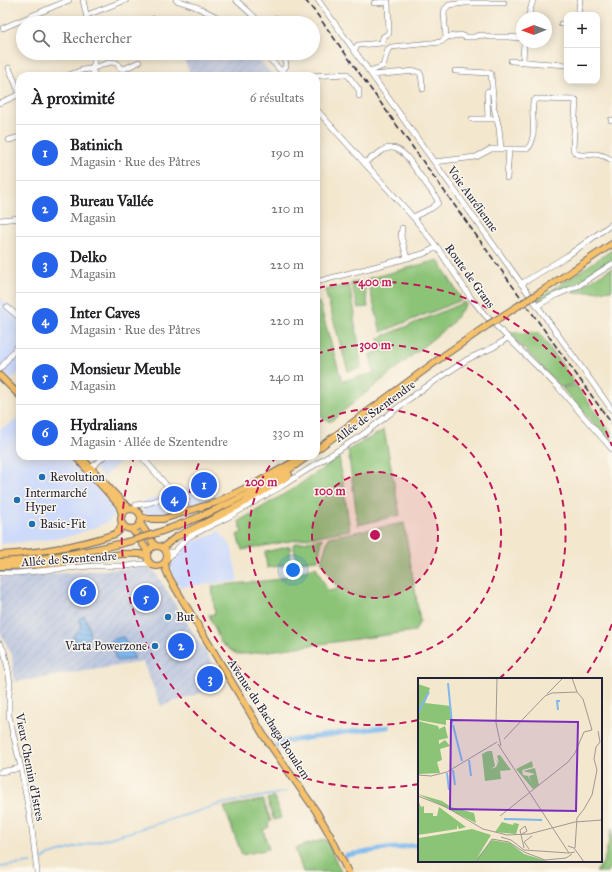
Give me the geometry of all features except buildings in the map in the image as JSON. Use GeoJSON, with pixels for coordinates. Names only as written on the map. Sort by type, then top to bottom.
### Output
{"type":"FeatureCollection","features":[{"type":"Feature","properties":{"kind":"main road"},"geometry":{"type":"LineString","coordinates":[[320,448],[446,354],[612,244]]}},
{"type":"Feature","properties":{"kind":"main road"},"geometry":{"type":"LineString","coordinates":[[0,376],[16,392]]}},
{"type":"Feature","properties":{"kind":"main road"},"geometry":{"type":"LineString","coordinates":[[80,460],[90,469]]}},
{"type":"Feature","properties":{"kind":"main road"},"geometry":{"type":"LineString","coordinates":[[83,460],[100,480],[123,503],[139,512],[141,520],[153,544],[156,546]]}},
{"type":"Feature","properties":{"kind":"main road"},"geometry":{"type":"LineString","coordinates":[[131,529],[136,528],[141,520],[163,519],[217,502],[258,482],[297,460]]}},
{"type":"Feature","properties":{"kind":"main road"},"geometry":{"type":"LineString","coordinates":[[0,562],[21,561],[95,550],[157,533],[197,518],[235,501],[268,483],[303,460]]}},
{"type":"Feature","properties":{"kind":"main road"},"geometry":{"type":"LineString","coordinates":[[170,579],[166,570],[166,544],[176,537],[253,498],[290,474],[292,468]]}},
{"type":"Feature","properties":{"kind":"main road"},"geometry":{"type":"LineString","coordinates":[[0,555],[39,551],[80,544],[115,534],[119,531],[122,524],[122,514],[119,505],[100,480]]}},
{"type":"Feature","properties":{"kind":"main road"},"geometry":{"type":"LineString","coordinates":[[122,514],[124,511],[133,509]]}},
{"type":"Feature","properties":{"kind":"main road"},"geometry":{"type":"LineString","coordinates":[[122,524],[137,534],[150,564],[158,566],[170,579]]}},
{"type":"Feature","properties":{"kind":"main road"},"geometry":{"type":"LineString","coordinates":[[147,555],[151,548],[156,546],[162,547],[165,555],[161,565],[158,566]]}},
{"type":"Feature","properties":{"kind":"main road"},"geometry":{"type":"LineString","coordinates":[[0,566],[58,563],[129,553],[147,555]]}},
{"type":"Feature","properties":{"kind":"main road","name":"Avenue du Bachaga Boualem"},"geometry":{"type":"LineString","coordinates":[[170,579],[264,736],[316,811],[330,835],[348,872]]}},
{"type":"Feature","properties":{"kind":"street"},"geometry":{"type":"LineString","coordinates":[[31,16],[69,0]]}},
{"type":"Feature","properties":{"kind":"street"},"geometry":{"type":"LineString","coordinates":[[83,0],[87,15],[126,0]]}},
{"type":"Feature","properties":{"kind":"street"},"geometry":{"type":"LineString","coordinates":[[176,0],[199,8],[215,16]]}},
{"type":"Feature","properties":{"kind":"street"},"geometry":{"type":"LineString","coordinates":[[237,0],[254,16]]}},
{"type":"Feature","properties":{"kind":"street","name":"Voie Aurélienne"},"geometry":{"type":"LineString","coordinates":[[318,0],[612,410]]}},
{"type":"Feature","properties":{"kind":"street"},"geometry":{"type":"LineString","coordinates":[[530,12],[533,0]]}},
{"type":"Feature","properties":{"kind":"street"},"geometry":{"type":"LineString","coordinates":[[578,12],[580,0]]}},
{"type":"Feature","properties":{"kind":"street"},"geometry":{"type":"LineString","coordinates":[[354,50],[358,46],[382,43],[383,37],[389,33],[388,2],[374,3]]}},
{"type":"Feature","properties":{"kind":"street"},"geometry":{"type":"LineString","coordinates":[[446,38],[444,13],[445,9],[449,5],[465,3],[504,3]]}},
{"type":"Feature","properties":{"kind":"street"},"geometry":{"type":"LineString","coordinates":[[3,28],[16,22]]}},
{"type":"Feature","properties":{"kind":"street"},"geometry":{"type":"LineString","coordinates":[[370,73],[383,66],[388,49],[391,47],[441,42],[446,38],[461,35],[465,37],[516,38]]}},
{"type":"Feature","properties":{"kind":"street"},"geometry":{"type":"LineString","coordinates":[[523,61],[524,48]]}},
{"type":"Feature","properties":{"kind":"street"},"geometry":{"type":"LineString","coordinates":[[91,69],[94,64],[94,60]]}},
{"type":"Feature","properties":{"kind":"street"},"geometry":{"type":"LineString","coordinates":[[271,60],[282,71],[286,66],[285,60]]}},
{"type":"Feature","properties":{"kind":"street"},"geometry":{"type":"LineString","coordinates":[[77,72],[91,69],[113,61],[117,63],[120,68],[124,69],[140,62]]}},
{"type":"Feature","properties":{"kind":"street"},"geometry":{"type":"LineString","coordinates":[[511,61],[564,65]]}},
{"type":"Feature","properties":{"kind":"street"},"geometry":{"type":"LineString","coordinates":[[10,68],[16,84]]}},
{"type":"Feature","properties":{"kind":"street"},"geometry":{"type":"LineString","coordinates":[[370,73],[416,71],[421,75],[422,89]]}},
{"type":"Feature","properties":{"kind":"street"},"geometry":{"type":"LineString","coordinates":[[455,71],[491,74],[494,108],[499,128],[501,149]]}},
{"type":"Feature","properties":{"kind":"street"},"geometry":{"type":"LineString","coordinates":[[320,75],[347,74],[359,90],[359,96]]}},
{"type":"Feature","properties":{"kind":"street"},"geometry":{"type":"LineString","coordinates":[[488,119],[487,92],[492,91]]}},
{"type":"Feature","properties":{"kind":"street"},"geometry":{"type":"LineString","coordinates":[[0,102],[16,96]]}},
{"type":"Feature","properties":{"kind":"street"},"geometry":{"type":"LineString","coordinates":[[434,162],[476,157],[491,148],[527,149],[530,147],[534,129],[534,100],[540,99],[576,100],[574,152],[579,155],[599,154],[612,160]]}},
{"type":"Feature","properties":{"kind":"street","name":"Route de Grans"},"geometry":{"type":"LineString","coordinates":[[320,114],[413,217],[437,247],[471,298],[485,315],[558,387],[612,449]]}},
{"type":"Feature","properties":{"kind":"street"},"geometry":{"type":"LineString","coordinates":[[472,119],[497,119]]}},
{"type":"Feature","properties":{"kind":"street"},"geometry":{"type":"LineString","coordinates":[[9,140],[16,138]]}},
{"type":"Feature","properties":{"kind":"street"},"geometry":{"type":"LineString","coordinates":[[364,163],[385,149],[389,148],[395,148],[401,151],[407,157],[437,199],[438,203],[432,208],[413,217]]}},
{"type":"Feature","properties":{"kind":"street"},"geometry":{"type":"LineString","coordinates":[[507,178],[509,149]]}},
{"type":"Feature","properties":{"kind":"street"},"geometry":{"type":"LineString","coordinates":[[0,220],[16,218]]}},
{"type":"Feature","properties":{"kind":"street"},"geometry":{"type":"LineString","coordinates":[[521,284],[567,256],[612,224]]}},
{"type":"Feature","properties":{"kind":"street"},"geometry":{"type":"LineString","coordinates":[[402,228],[401,236],[407,258]]}},
{"type":"Feature","properties":{"kind":"street"},"geometry":{"type":"LineString","coordinates":[[320,281],[423,254],[437,247]]}},
{"type":"Feature","properties":{"kind":"street"},"geometry":{"type":"LineString","coordinates":[[538,306],[554,296],[578,286],[612,264]]}},
{"type":"Feature","properties":{"kind":"street"},"geometry":{"type":"LineString","coordinates":[[7,307],[16,315]]}},
{"type":"Feature","properties":{"kind":"street","name":"Allée de Szentendre"},"geometry":{"type":"LineString","coordinates":[[165,555],[174,552],[190,536],[230,516],[282,486],[362,435],[417,393],[468,359],[494,347],[508,338]]}},
{"type":"Feature","properties":{"kind":"street"},"geometry":{"type":"LineString","coordinates":[[0,369],[16,348]]}},
{"type":"Feature","properties":{"kind":"street"},"geometry":{"type":"LineString","coordinates":[[90,469],[100,460]]}},
{"type":"Feature","properties":{"kind":"street"},"geometry":{"type":"LineString","coordinates":[[133,509],[136,505],[149,503],[174,494],[144,460]]}},
{"type":"Feature","properties":{"kind":"street"},"geometry":{"type":"LineString","coordinates":[[140,564],[147,555]]}},
{"type":"Feature","properties":{"kind":"street","name":"Allée de Szentendre"},"geometry":{"type":"LineString","coordinates":[[0,573],[17,573],[90,566],[127,566],[150,564]]}},
{"type":"Feature","properties":{"kind":"street","name":"Vieux Chemin d'Istres"},"geometry":{"type":"LineString","coordinates":[[0,644],[4,651],[8,669],[10,683],[9,716],[21,768],[32,829],[37,872]]}},
{"type":"Feature","properties":{"kind":"street"},"geometry":{"type":"LineString","coordinates":[[0,772],[21,768]]}},
{"type":"Feature","properties":{"kind":"shaded area"},"geometry":{"type":"Polygon","coordinates":[[[184,60],[259,60],[270,72],[189,72],[184,60]]]}},
{"type":"Feature","properties":{"kind":"shaded area"},"geometry":{"type":"Polygon","coordinates":[[[0,298],[16,311],[16,376],[12,379],[0,368],[0,298]]]}},
{"type":"Feature","properties":{"kind":"shaded area"},"geometry":{"type":"Polygon","coordinates":[[[16,420],[16,460],[72,460],[118,512],[109,521],[71,536],[0,544],[0,429],[16,420]]]}},
{"type":"Feature","properties":{"kind":"shaded area"},"geometry":{"type":"Polygon","coordinates":[[[88,460],[122,460],[103,477],[88,460]]]}},
{"type":"Feature","properties":{"kind":"shaded area"},"geometry":{"type":"Polygon","coordinates":[[[211,480],[217,498],[204,503],[148,517],[141,509],[142,502],[211,480]]]}},
{"type":"Feature","properties":{"kind":"shaded area"},"geometry":{"type":"Polygon","coordinates":[[[219,531],[231,546],[238,581],[180,587],[171,571],[170,565],[190,542],[202,539],[219,531]]]}},
{"type":"Feature","properties":{"kind":"shaded area"},"geometry":{"type":"Polygon","coordinates":[[[146,567],[155,572],[226,685],[161,706],[143,662],[14,682],[12,655],[0,632],[0,577],[146,567]]]}},
{"type":"Feature","properties":{"kind":"green space"},"geometry":{"type":"Polygon","coordinates":[[[612,250],[612,261],[574,285],[559,290],[542,301],[537,300],[612,250]]]}},
{"type":"Feature","properties":{"kind":"green space"},"geometry":{"type":"Polygon","coordinates":[[[438,260],[462,300],[381,332],[367,279],[438,260]]]}},
{"type":"Feature","properties":{"kind":"green space"},"geometry":{"type":"Polygon","coordinates":[[[612,268],[612,290],[573,293],[573,291],[612,268]]]}},
{"type":"Feature","properties":{"kind":"green space"},"geometry":{"type":"Polygon","coordinates":[[[364,281],[368,307],[358,308],[351,283],[364,281]]]}},
{"type":"Feature","properties":{"kind":"green space"},"geometry":{"type":"Polygon","coordinates":[[[349,285],[355,313],[354,320],[358,339],[361,368],[348,371],[325,290],[349,285]]]}},
{"type":"Feature","properties":{"kind":"green space"},"geometry":{"type":"Polygon","coordinates":[[[465,302],[466,304],[451,324],[330,422],[321,416],[320,305],[342,381],[374,373],[370,355],[380,351],[379,338],[465,302]]]}},
{"type":"Feature","properties":{"kind":"green space"},"geometry":{"type":"Polygon","coordinates":[[[508,332],[539,333],[575,383],[561,387],[508,332]]]}},
{"type":"Feature","properties":{"kind":"green space"},"geometry":{"type":"Polygon","coordinates":[[[576,385],[612,434],[612,439],[609,441],[562,388],[576,385]]]}},
{"type":"Feature","properties":{"kind":"green space"},"geometry":{"type":"Polygon","coordinates":[[[384,430],[400,515],[358,525],[348,450],[384,430]]]}},
{"type":"Feature","properties":{"kind":"green space"},"geometry":{"type":"Polygon","coordinates":[[[339,457],[350,530],[242,550],[237,535],[242,532],[239,521],[296,487],[339,457]]]}},
{"type":"Feature","properties":{"kind":"green space"},"geometry":{"type":"Polygon","coordinates":[[[404,523],[420,621],[415,631],[247,654],[236,654],[221,643],[209,615],[215,614],[212,586],[274,580],[316,567],[328,591],[338,589],[321,561],[329,537],[404,523]]]}},
{"type":"Feature","properties":{"kind":"green space"},"geometry":{"type":"Polygon","coordinates":[[[323,538],[318,560],[297,562],[293,544],[323,538]]]}},
{"type":"Feature","properties":{"kind":"green space"},"geometry":{"type":"Polygon","coordinates":[[[290,546],[291,564],[267,568],[265,552],[290,546]]]}},
{"type":"Feature","properties":{"kind":"green space"},"geometry":{"type":"Polygon","coordinates":[[[275,797],[281,818],[274,820],[267,799],[275,797]]]}},
{"type":"Feature","properties":{"kind":"green space"},"geometry":{"type":"Polygon","coordinates":[[[263,800],[271,821],[268,823],[269,827],[263,830],[269,849],[242,855],[224,807],[263,800]]]}},
{"type":"Feature","properties":{"kind":"green space"},"geometry":{"type":"Polygon","coordinates":[[[612,828],[612,862],[607,872],[596,872],[604,861],[612,828]]]}},
{"type":"Feature","properties":{"kind":"green space"},"geometry":{"type":"Polygon","coordinates":[[[326,839],[341,872],[303,872],[295,848],[326,839]]]}},
{"type":"Feature","properties":{"kind":"water"},"geometry":{"type":"Polygon","coordinates":[[[84,616],[89,628],[89,637],[85,640],[75,641],[73,637],[80,627],[79,619],[84,616]]]}},
{"type":"Feature","properties":{"kind":"water"},"geometry":{"type":"Polygon","coordinates":[[[122,637],[124,638],[134,659],[116,660],[111,641],[122,637]]]}},
{"type":"Feature","properties":{"kind":"waterway"},"geometry":{"type":"LineString","coordinates":[[277,746],[282,742],[388,727]]}},
{"type":"Feature","properties":{"kind":"waterway"},"geometry":{"type":"LineString","coordinates":[[40,861],[49,855],[221,804],[286,792]]}},
{"type":"Feature","properties":{"kind":"waterway"},"geometry":{"type":"LineString","coordinates":[[346,855],[418,845]]}},
{"type":"Feature","properties":{"kind":"waterway"},"geometry":{"type":"LineString","coordinates":[[0,867],[31,863]]}},
{"type":"Feature","properties":{"kind":"railway"},"geometry":{"type":"LineString","coordinates":[[305,0],[318,16]]}},
{"type":"Feature","properties":{"kind":"railway"},"geometry":{"type":"LineString","coordinates":[[320,19],[612,424]]}},
{"type":"Feature","properties":{"kind":"place","name":"Revolution"},"geometry":{"type":"Point","coordinates":[42,477]}},
{"type":"Feature","properties":{"kind":"place","name":"Batinich"},"geometry":{"type":"Point","coordinates":[204,485]}},
{"type":"Feature","properties":{"kind":"place","name":"Inter Caves"},"geometry":{"type":"Point","coordinates":[174,499]}},
{"type":"Feature","properties":{"kind":"place","name":"Intermarché Hyper"},"geometry":{"type":"Point","coordinates":[17,500]}},
{"type":"Feature","properties":{"kind":"place","name":"Basic-Fit"},"geometry":{"type":"Point","coordinates":[32,524]}},
{"type":"Feature","properties":{"kind":"place","name":"Hydralians"},"geometry":{"type":"Point","coordinates":[83,592]}},
{"type":"Feature","properties":{"kind":"place","name":"Monsieur Meuble"},"geometry":{"type":"Point","coordinates":[146,598]}},
{"type":"Feature","properties":{"kind":"place","name":"But"},"geometry":{"type":"Point","coordinates":[168,617]}},
{"type":"Feature","properties":{"kind":"place","name":"Varta Powerzone"},"geometry":{"type":"Point","coordinates":[155,646]}},
{"type":"Feature","properties":{"kind":"place","name":"Bureau Vallée"},"geometry":{"type":"Point","coordinates":[181,646]}},
{"type":"Feature","properties":{"kind":"place","name":"Delko"},"geometry":{"type":"Point","coordinates":[210,679]}}]}
